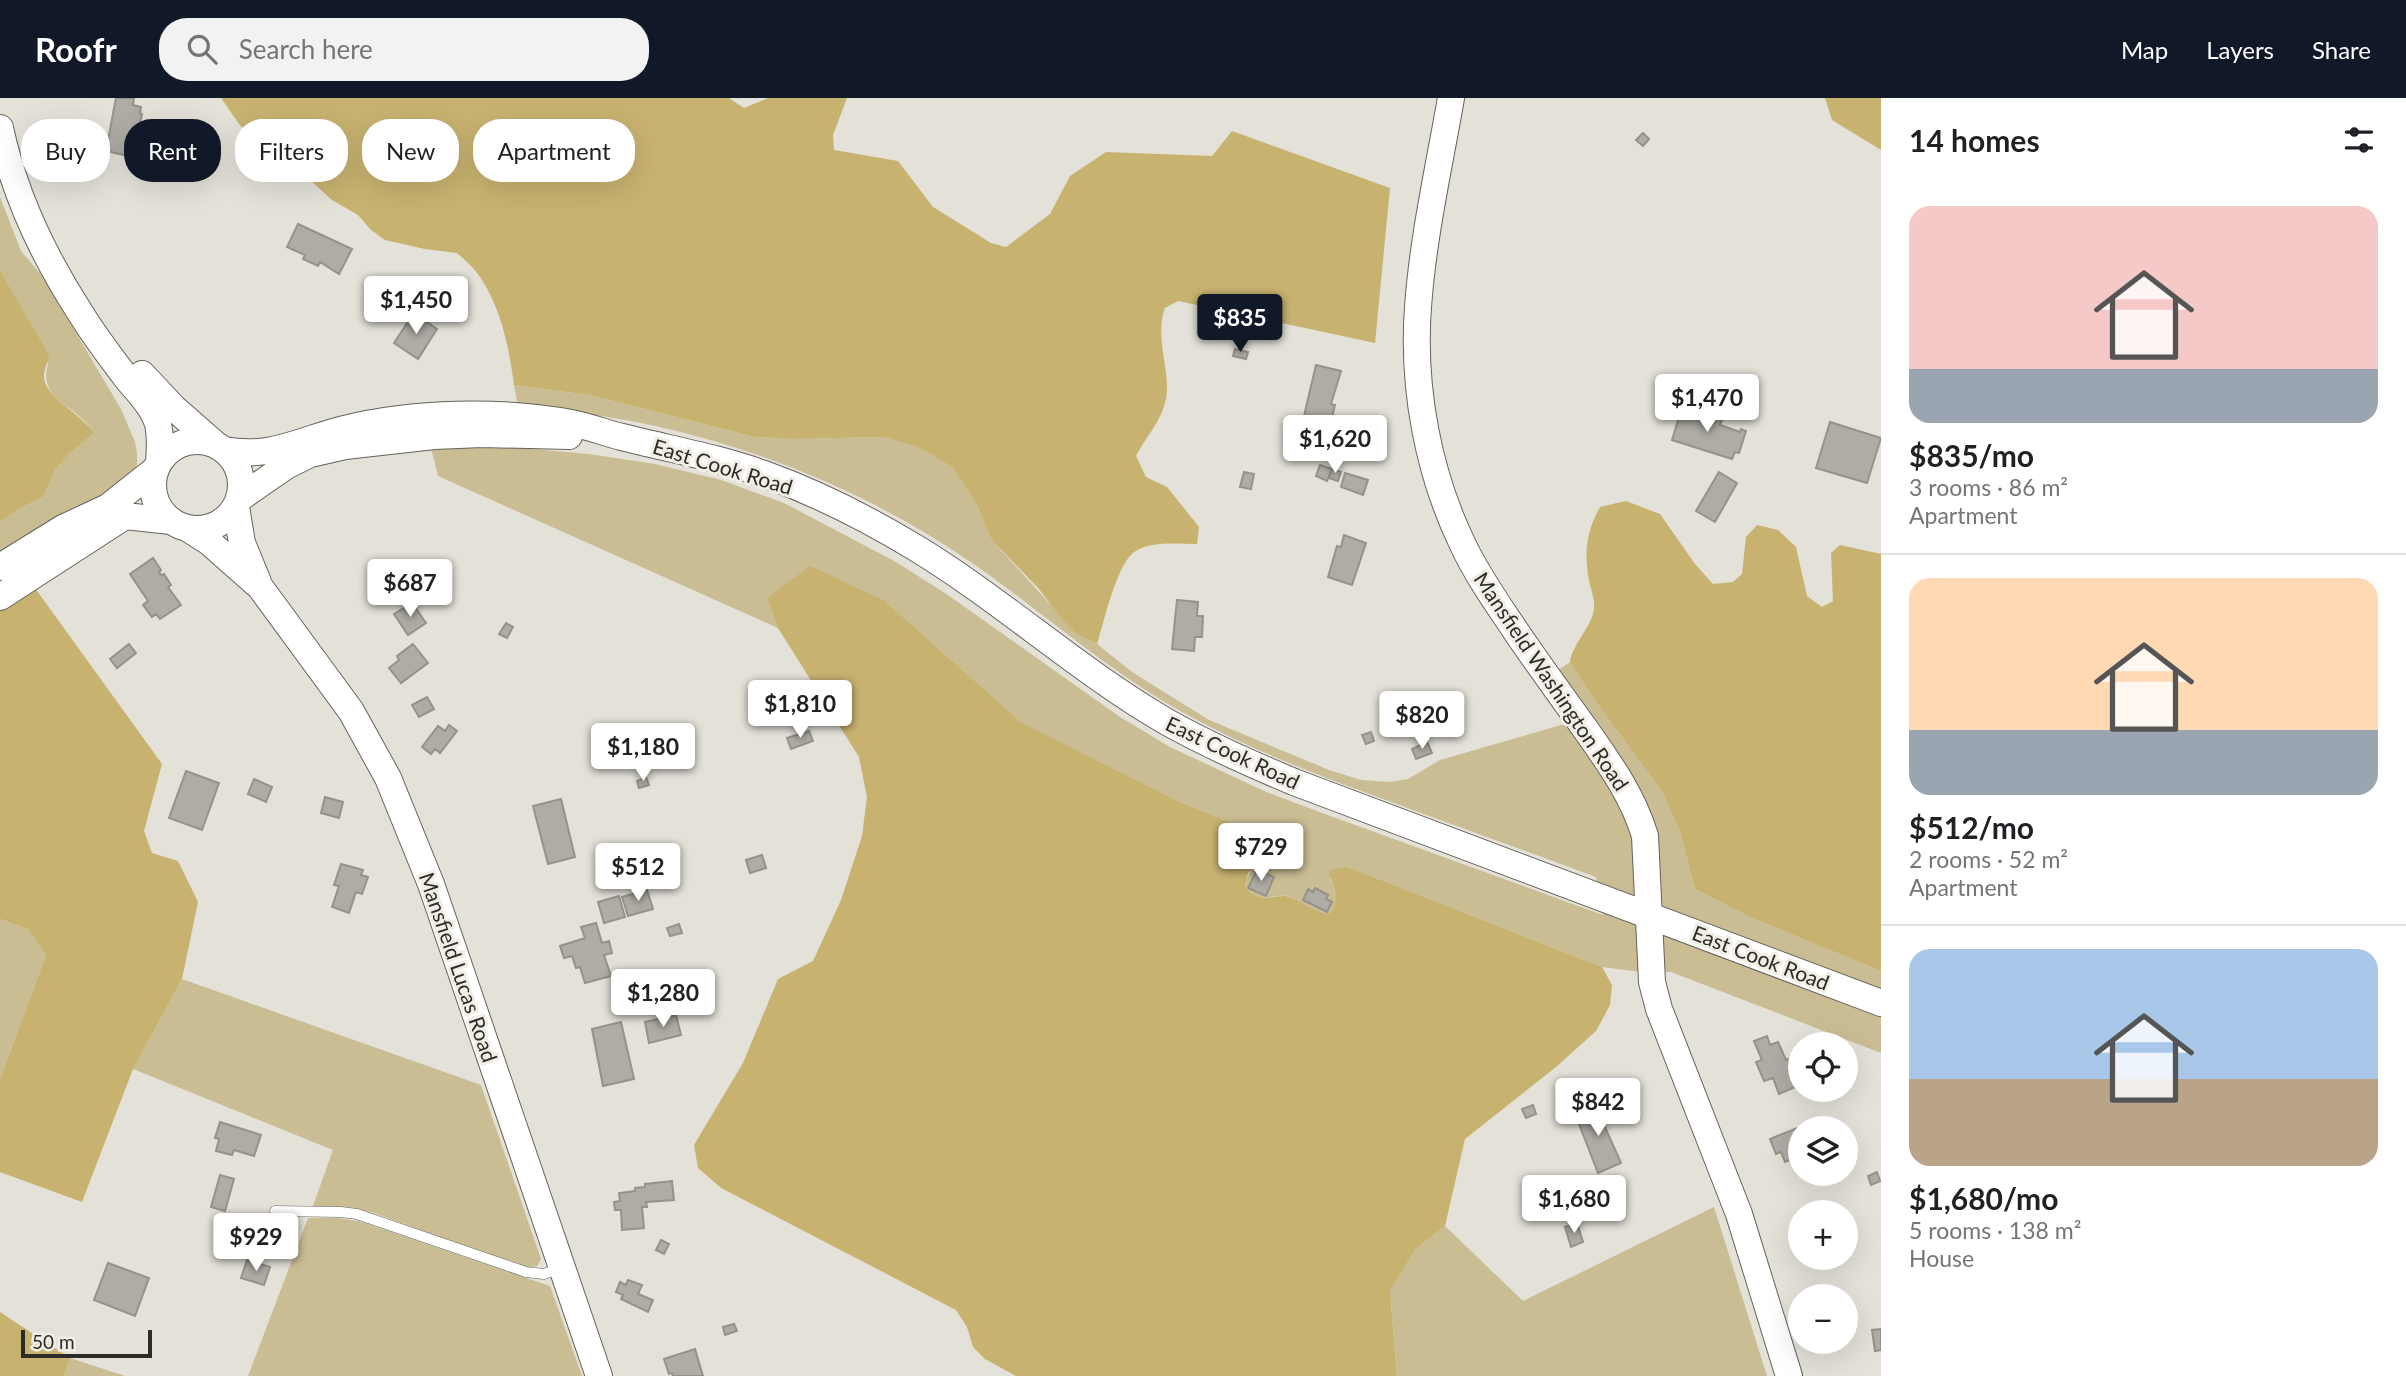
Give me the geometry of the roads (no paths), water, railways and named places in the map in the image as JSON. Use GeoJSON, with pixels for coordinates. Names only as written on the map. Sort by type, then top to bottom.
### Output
{"type":"FeatureCollection","features":[{"type":"Feature","properties":{"kind":"street","name":"Mansfield Washington Road"},"geometry":{"type":"LineString","coordinates":[[1451,98],[1424,254],[1418,308],[1417,367],[1432,458],[1451,517],[1482,579],[1612,767],[1633,803],[1645,836],[1652,982],[1659,1009],[1740,1214],[1788,1376]]}},
{"type":"Feature","properties":{"kind":"street"},"geometry":{"type":"LineString","coordinates":[[0,128],[5,153],[26,213],[81,314],[147,403],[157,421],[160,442],[153,483],[155,497],[161,510],[179,524]]}},
{"type":"Feature","properties":{"kind":"street"},"geometry":{"type":"LineString","coordinates":[[0,597],[125,516],[202,529],[227,518],[238,502],[242,485],[240,471],[234,460],[174,408],[81,314]]}},
{"type":"Feature","properties":{"kind":"street","name":"East Cook Road"},"geometry":{"type":"LineString","coordinates":[[220,447],[246,454],[267,452],[345,429],[400,420],[533,417],[575,423],[764,474],[868,520],[957,575],[1136,702],[1206,743],[1306,786],[1881,1003]]}},
{"type":"Feature","properties":{"kind":"street","name":"East Cook Road"},"geometry":{"type":"LineString","coordinates":[[238,502],[286,466],[310,454],[345,446],[434,436],[620,437]]}},
{"type":"Feature","properties":{"kind":"street"},"geometry":{"type":"LineString","coordinates":[[0,567],[63,528],[108,507],[178,445],[190,441],[220,447]]}},
{"type":"Feature","properties":{"kind":"street","name":"Mansfield Lucas Road"},"geometry":{"type":"LineString","coordinates":[[238,502],[242,543],[260,587]]}},
{"type":"Feature","properties":{"kind":"street","name":"Mansfield Lucas Road"},"geometry":{"type":"LineString","coordinates":[[179,524],[209,542],[260,587],[351,711],[388,778],[431,884],[599,1376]]}},
{"type":"Feature","properties":{"kind":"lane"},"geometry":{"type":"LineString","coordinates":[[275,1210],[357,1214],[526,1272],[544,1274],[562,1268]]}}]}
